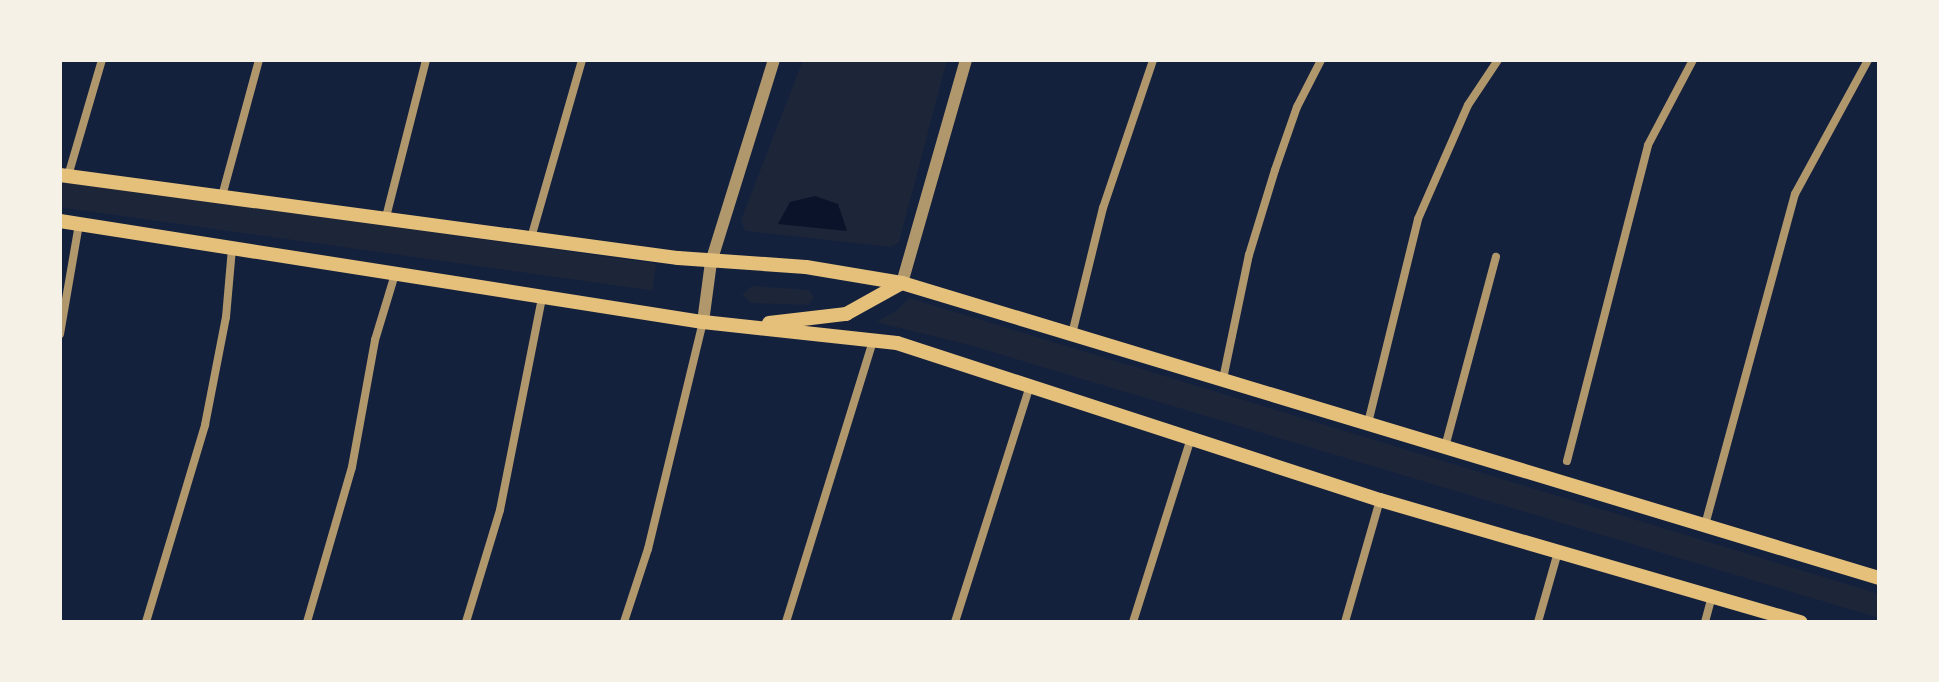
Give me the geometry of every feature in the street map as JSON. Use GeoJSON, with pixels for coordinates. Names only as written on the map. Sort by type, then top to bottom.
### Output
{"type":"FeatureCollection","features":[{"type":"Feature","properties":{"kind":"main road"},"geometry":{"type":"LineString","coordinates":[[64,175],[711,262],[806,267],[902,283],[1879,578]]}},
{"type":"Feature","properties":{"kind":"main road"},"geometry":{"type":"LineString","coordinates":[[60,221],[703,322],[874,338],[1380,500],[1801,622]]}},
{"type":"Feature","properties":{"kind":"main road"},"geometry":{"type":"LineString","coordinates":[[737,326],[846,314],[902,283]]}},
{"type":"Feature","properties":{"kind":"street"},"geometry":{"type":"LineString","coordinates":[[64,175],[102,60]]}},
{"type":"Feature","properties":{"kind":"street"},"geometry":{"type":"LineString","coordinates":[[222,196],[259,60]]}},
{"type":"Feature","properties":{"kind":"street"},"geometry":{"type":"LineString","coordinates":[[386,217],[426,60]]}},
{"type":"Feature","properties":{"kind":"street"},"geometry":{"type":"LineString","coordinates":[[531,238],[582,60]]}},
{"type":"Feature","properties":{"kind":"street"},"geometry":{"type":"LineString","coordinates":[[624,622],[648,549],[703,322],[711,262],[774,60]]}},
{"type":"Feature","properties":{"kind":"street"},"geometry":{"type":"LineString","coordinates":[[902,283],[966,60]]}},
{"type":"Feature","properties":{"kind":"street"},"geometry":{"type":"LineString","coordinates":[[1072,334],[1103,208],[1153,60]]}},
{"type":"Feature","properties":{"kind":"street"},"geometry":{"type":"LineString","coordinates":[[1223,379],[1249,255],[1275,170],[1297,107],[1321,60]]}},
{"type":"Feature","properties":{"kind":"street"},"geometry":{"type":"LineString","coordinates":[[1368,423],[1418,219],[1468,105],[1498,60]]}},
{"type":"Feature","properties":{"kind":"street"},"geometry":{"type":"LineString","coordinates":[[1567,461],[1648,145],[1693,60]]}},
{"type":"Feature","properties":{"kind":"street"},"geometry":{"type":"LineString","coordinates":[[1705,525],[1795,194],[1868,60]]}},
{"type":"Feature","properties":{"kind":"street"},"geometry":{"type":"LineString","coordinates":[[60,334],[79,224]]}},
{"type":"Feature","properties":{"kind":"street"},"geometry":{"type":"LineString","coordinates":[[146,622],[205,425],[226,317],[232,248]]}},
{"type":"Feature","properties":{"kind":"street"},"geometry":{"type":"LineString","coordinates":[[1445,447],[1496,257]]}},
{"type":"Feature","properties":{"kind":"street"},"geometry":{"type":"LineString","coordinates":[[307,622],[352,467],[375,340],[395,274]]}},
{"type":"Feature","properties":{"kind":"street"},"geometry":{"type":"LineString","coordinates":[[466,622],[500,510],[542,297]]}},
{"type":"Feature","properties":{"kind":"street"},"geometry":{"type":"LineString","coordinates":[[786,622],[874,338]]}},
{"type":"Feature","properties":{"kind":"street"},"geometry":{"type":"LineString","coordinates":[[955,622],[1030,386]]}},
{"type":"Feature","properties":{"kind":"street"},"geometry":{"type":"LineString","coordinates":[[1133,622],[1191,438]]}},
{"type":"Feature","properties":{"kind":"street"},"geometry":{"type":"LineString","coordinates":[[1345,622],[1380,500]]}},
{"type":"Feature","properties":{"kind":"street"},"geometry":{"type":"LineString","coordinates":[[1538,622],[1558,552]]}},
{"type":"Feature","properties":{"kind":"street"},"geometry":{"type":"LineString","coordinates":[[1705,622],[1712,596]]}},
{"type":"Feature","properties":{"kind":"shaded area"},"geometry":{"type":"Polygon","coordinates":[[[803,60],[947,60],[899,242],[891,247],[745,231],[741,220],[803,60]]]}},
{"type":"Feature","properties":{"kind":"shaded area"},"geometry":{"type":"Polygon","coordinates":[[[60,180],[656,264],[652,291],[60,207],[60,180]]]}},
{"type":"Feature","properties":{"kind":"shaded area"},"geometry":{"type":"Polygon","coordinates":[[[815,196],[838,204],[847,231],[778,224],[790,202],[815,196]]]}},
{"type":"Feature","properties":{"kind":"shaded area"},"geometry":{"type":"Polygon","coordinates":[[[752,286],[809,290],[814,298],[808,305],[751,303],[742,295],[752,286]]]}},
{"type":"Feature","properties":{"kind":"shaded area"},"geometry":{"type":"Polygon","coordinates":[[[909,298],[1879,594],[1879,618],[966,344],[876,322],[896,311],[909,298]]]}}]}
